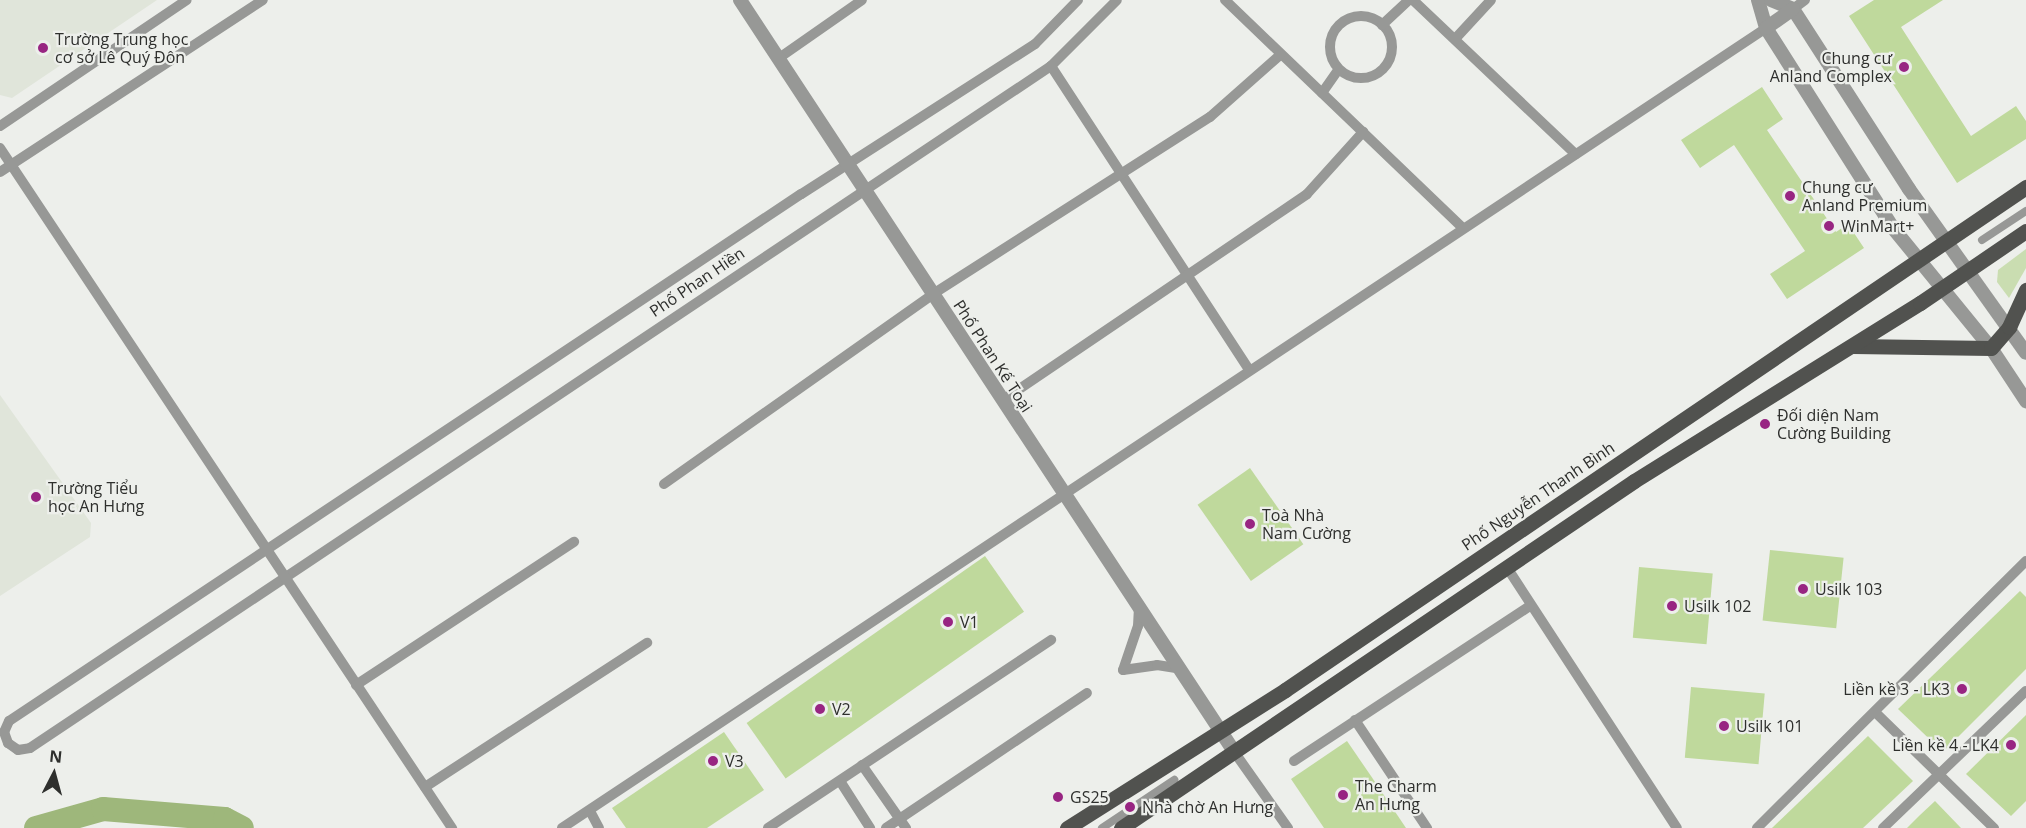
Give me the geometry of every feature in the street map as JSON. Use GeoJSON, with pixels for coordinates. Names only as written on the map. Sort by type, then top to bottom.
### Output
{"type":"FeatureCollection","features":[{"type":"Feature","properties":{"kind":"main road","name":"Phố Nguyễn Thanh Bình"},"geometry":{"type":"LineString","coordinates":[[1067,828],[1222,729],[2026,188]]}},
{"type":"Feature","properties":{"kind":"main road"},"geometry":{"type":"LineString","coordinates":[[1121,828],[1508,569],[1634,481],[1850,346],[2026,231]]}},
{"type":"Feature","properties":{"kind":"main road"},"geometry":{"type":"LineString","coordinates":[[1850,346],[1991,348],[2009,327],[2026,290]]}},
{"type":"Feature","properties":{"kind":"street"},"geometry":{"type":"LineString","coordinates":[[0,126],[187,0]]}},
{"type":"Feature","properties":{"kind":"street"},"geometry":{"type":"LineString","coordinates":[[0,171],[263,0]]}},
{"type":"Feature","properties":{"kind":"street","name":"Phố Phan Kế Toại"},"geometry":{"type":"LineString","coordinates":[[740,0],[1222,729],[1235,753]]}},
{"type":"Feature","properties":{"kind":"street"},"geometry":{"type":"LineString","coordinates":[[779,58],[862,0]]}},
{"type":"Feature","properties":{"kind":"street","name":"Phố Phan Hiền"},"geometry":{"type":"LineString","coordinates":[[1078,0],[1035,44],[847,164],[9,721],[2,732],[8,743],[18,750],[30,748],[283,576],[1051,66],[1118,0]]}},
{"type":"Feature","properties":{"kind":"street"},"geometry":{"type":"LineString","coordinates":[[1225,0],[1463,228]]}},
{"type":"Feature","properties":{"kind":"street"},"geometry":{"type":"LineString","coordinates":[[1382,24],[1409,0]]}},
{"type":"Feature","properties":{"kind":"street"},"geometry":{"type":"LineString","coordinates":[[1413,0],[1575,154]]}},
{"type":"Feature","properties":{"kind":"street"},"geometry":{"type":"LineString","coordinates":[[1455,39],[1491,0]]}},
{"type":"Feature","properties":{"kind":"street"},"geometry":{"type":"LineString","coordinates":[[1758,0],[1766,28],[1917,263],[1991,348],[2026,400]]}},
{"type":"Feature","properties":{"kind":"street"},"geometry":{"type":"LineString","coordinates":[[1771,0],[1793,9],[1947,243],[2026,353]]}},
{"type":"Feature","properties":{"kind":"street"},"geometry":{"type":"LineString","coordinates":[[562,828],[1805,0]]}},
{"type":"Feature","properties":{"kind":"street"},"geometry":{"type":"LineString","coordinates":[[1354,16],[1374,17],[1389,30],[1394,49],[1386,68],[1369,79],[1349,77],[1339,69],[1329,45],[1336,26],[1354,16]]}},
{"type":"Feature","properties":{"kind":"street"},"geometry":{"type":"LineString","coordinates":[[664,484],[933,294],[1119,171],[1210,117],[1281,55]]}},
{"type":"Feature","properties":{"kind":"street"},"geometry":{"type":"LineString","coordinates":[[1051,66],[1249,370]]}},
{"type":"Feature","properties":{"kind":"street"},"geometry":{"type":"LineString","coordinates":[[1322,93],[1339,69]]}},
{"type":"Feature","properties":{"kind":"street"},"geometry":{"type":"LineString","coordinates":[[1003,400],[1188,277],[1307,194],[1363,132]]}},
{"type":"Feature","properties":{"kind":"street"},"geometry":{"type":"LineString","coordinates":[[0,148],[452,828]]}},
{"type":"Feature","properties":{"kind":"street"},"geometry":{"type":"LineString","coordinates":[[1982,240],[2026,211]]}},
{"type":"Feature","properties":{"kind":"street"},"geometry":{"type":"LineString","coordinates":[[356,685],[574,542]]}},
{"type":"Feature","properties":{"kind":"street"},"geometry":{"type":"LineString","coordinates":[[1757,828],[1876,713],[2026,561]]}},
{"type":"Feature","properties":{"kind":"street"},"geometry":{"type":"LineString","coordinates":[[1508,569],[1677,828]]}},
{"type":"Feature","properties":{"kind":"street"},"geometry":{"type":"LineString","coordinates":[[1139,606],[1138,627],[1123,670],[1157,665],[1181,669]]}},
{"type":"Feature","properties":{"kind":"street"},"geometry":{"type":"LineString","coordinates":[[1294,761],[1530,606]]}},
{"type":"Feature","properties":{"kind":"street"},"geometry":{"type":"LineString","coordinates":[[768,828],[1051,640]]}},
{"type":"Feature","properties":{"kind":"street"},"geometry":{"type":"LineString","coordinates":[[425,787],[647,643]]}},
{"type":"Feature","properties":{"kind":"street"},"geometry":{"type":"LineString","coordinates":[[1883,828],[2026,691]]}},
{"type":"Feature","properties":{"kind":"street"},"geometry":{"type":"LineString","coordinates":[[886,828],[902,824],[1088,693]]}},
{"type":"Feature","properties":{"kind":"street"},"geometry":{"type":"LineString","coordinates":[[1876,713],[1995,828]]}},
{"type":"Feature","properties":{"kind":"street"},"geometry":{"type":"LineString","coordinates":[[1355,720],[1427,828]]}},
{"type":"Feature","properties":{"kind":"street"},"geometry":{"type":"LineString","coordinates":[[1235,753],[1288,828]]}},
{"type":"Feature","properties":{"kind":"street"},"geometry":{"type":"LineString","coordinates":[[862,765],[902,824]]}},
{"type":"Feature","properties":{"kind":"street"},"geometry":{"type":"LineString","coordinates":[[1102,828],[1174,780]]}},
{"type":"Feature","properties":{"kind":"street"},"geometry":{"type":"LineString","coordinates":[[840,781],[870,828]]}},
{"type":"Feature","properties":{"kind":"street"},"geometry":{"type":"LineString","coordinates":[[590,811],[600,828]]}},
{"type":"Feature","properties":{"kind":"shaded area","name":"Trường Trung học cơ sở Lê Quý Đôn"},"geometry":{"type":"Polygon","coordinates":[[[0,0],[157,0],[12,98],[0,95],[0,0]]]}},
{"type":"Feature","properties":{"kind":"shaded area","name":"Trường Tiểu học An Hưng"},"geometry":{"type":"Polygon","coordinates":[[[0,395],[91,523],[90,537],[0,596],[0,395]]]}},
{"type":"Feature","properties":{"kind":"green space"},"geometry":{"type":"Polygon","coordinates":[[[2026,249],[2026,268],[2009,298],[1997,282],[1998,270],[2026,249]]]}},
{"type":"Feature","properties":{"kind":"building","name":"Chung cư Anland Complex"},"geometry":{"type":"Polygon","coordinates":[[[1874,0],[1943,0],[1901,27],[1971,136],[2016,106],[2026,121],[2026,139],[1957,183],[1849,16],[1874,0]]]}},
{"type":"Feature","properties":{"kind":"building","name":"Chung cư Anland Premium"},"geometry":{"type":"Polygon","coordinates":[[[1762,87],[1783,119],[1767,130],[1836,232],[1848,224],[1864,248],[1787,299],[1770,274],[1805,251],[1734,145],[1700,168],[1681,140],[1762,87]]]}},
{"type":"Feature","properties":{"kind":"building","name":"Toà Nhà Nam Cường"},"geometry":{"type":"Polygon","coordinates":[[[1250,468],[1303,544],[1251,581],[1198,505],[1250,468]]]}},
{"type":"Feature","properties":{"kind":"building","name":"Usilk 103"},"geometry":{"type":"Polygon","coordinates":[[[1770,550],[1844,558],[1836,628],[1763,621],[1770,550]]]}},
{"type":"Feature","properties":{"kind":"building"},"geometry":{"type":"Polygon","coordinates":[[[985,556],[1024,612],[786,779],[747,723],[985,556]]]}},
{"type":"Feature","properties":{"kind":"building","name":"Usilk 102"},"geometry":{"type":"Polygon","coordinates":[[[1639,567],[1713,573],[1707,644],[1633,638],[1639,567]]]}},
{"type":"Feature","properties":{"kind":"building","name":"Liền kề 3 - LK3"},"geometry":{"type":"Polygon","coordinates":[[[2020,591],[2026,597],[2026,669],[1943,752],[1898,709],[2020,591]]]}},
{"type":"Feature","properties":{"kind":"building","name":"Usilk 101"},"geometry":{"type":"Polygon","coordinates":[[[1691,687],[1765,693],[1759,764],[1685,758],[1691,687]]]}},
{"type":"Feature","properties":{"kind":"building","name":"Liền kề 4 - LK4"},"geometry":{"type":"Polygon","coordinates":[[[2026,715],[2026,801],[2011,816],[1966,774],[2026,715]]]}},
{"type":"Feature","properties":{"kind":"building","name":"V3"},"geometry":{"type":"Polygon","coordinates":[[[724,732],[764,790],[707,828],[626,828],[612,808],[724,732]]]}},
{"type":"Feature","properties":{"kind":"building"},"geometry":{"type":"Polygon","coordinates":[[[1868,736],[1913,781],[1863,828],[1772,828],[1868,736]]]}},
{"type":"Feature","properties":{"kind":"building","name":"The Charm An Hưng"},"geometry":{"type":"Polygon","coordinates":[[[1347,741],[1406,828],[1324,828],[1291,779],[1347,741]]]}},
{"type":"Feature","properties":{"kind":"building"},"geometry":{"type":"Polygon","coordinates":[[[1935,801],[1961,828],[1907,828],[1919,816],[1935,801]]]}},
{"type":"Feature","properties":{"kind":"waterway"},"geometry":{"type":"LineString","coordinates":[[36,828],[103,809],[225,819],[242,828]]}},
{"type":"Feature","properties":{"kind":"place","name":"Trường Trung học cơ sở Lê Quý Đôn"},"geometry":{"type":"Point","coordinates":[43,48]}},
{"type":"Feature","properties":{"kind":"place","name":"Chung cư Anland Complex"},"geometry":{"type":"Point","coordinates":[1904,67]}},
{"type":"Feature","properties":{"kind":"place","name":"Chung cư Anland Premium"},"geometry":{"type":"Point","coordinates":[1790,196]}},
{"type":"Feature","properties":{"kind":"place","name":"WinMart+"},"geometry":{"type":"Point","coordinates":[1829,226]}},
{"type":"Feature","properties":{"kind":"place","name":"Đối diện Nam Cường Building"},"geometry":{"type":"Point","coordinates":[1765,424]}},
{"type":"Feature","properties":{"kind":"place","name":"Trường Tiểu học An Hưng"},"geometry":{"type":"Point","coordinates":[36,497]}},
{"type":"Feature","properties":{"kind":"place","name":"Toà Nhà Nam Cường"},"geometry":{"type":"Point","coordinates":[1250,524]}},
{"type":"Feature","properties":{"kind":"place","name":"Usilk 103"},"geometry":{"type":"Point","coordinates":[1803,589]}},
{"type":"Feature","properties":{"kind":"place","name":"Usilk 102"},"geometry":{"type":"Point","coordinates":[1672,606]}},
{"type":"Feature","properties":{"kind":"place","name":"V1"},"geometry":{"type":"Point","coordinates":[948,622]}},
{"type":"Feature","properties":{"kind":"place","name":"Liền kề 3 - LK3"},"geometry":{"type":"Point","coordinates":[1962,689]}},
{"type":"Feature","properties":{"kind":"place","name":"V2"},"geometry":{"type":"Point","coordinates":[820,709]}},
{"type":"Feature","properties":{"kind":"place","name":"Usilk 101"},"geometry":{"type":"Point","coordinates":[1724,726]}},
{"type":"Feature","properties":{"kind":"place","name":"Liền kề 4 - LK4"},"geometry":{"type":"Point","coordinates":[2011,745]}},
{"type":"Feature","properties":{"kind":"place","name":"V3"},"geometry":{"type":"Point","coordinates":[713,761]}},
{"type":"Feature","properties":{"kind":"place","name":"The Charm An Hưng"},"geometry":{"type":"Point","coordinates":[1343,795]}},
{"type":"Feature","properties":{"kind":"place","name":"GS25"},"geometry":{"type":"Point","coordinates":[1058,797]}},
{"type":"Feature","properties":{"kind":"place","name":"Nhà chờ An Hưng"},"geometry":{"type":"Point","coordinates":[1130,807]}}]}
